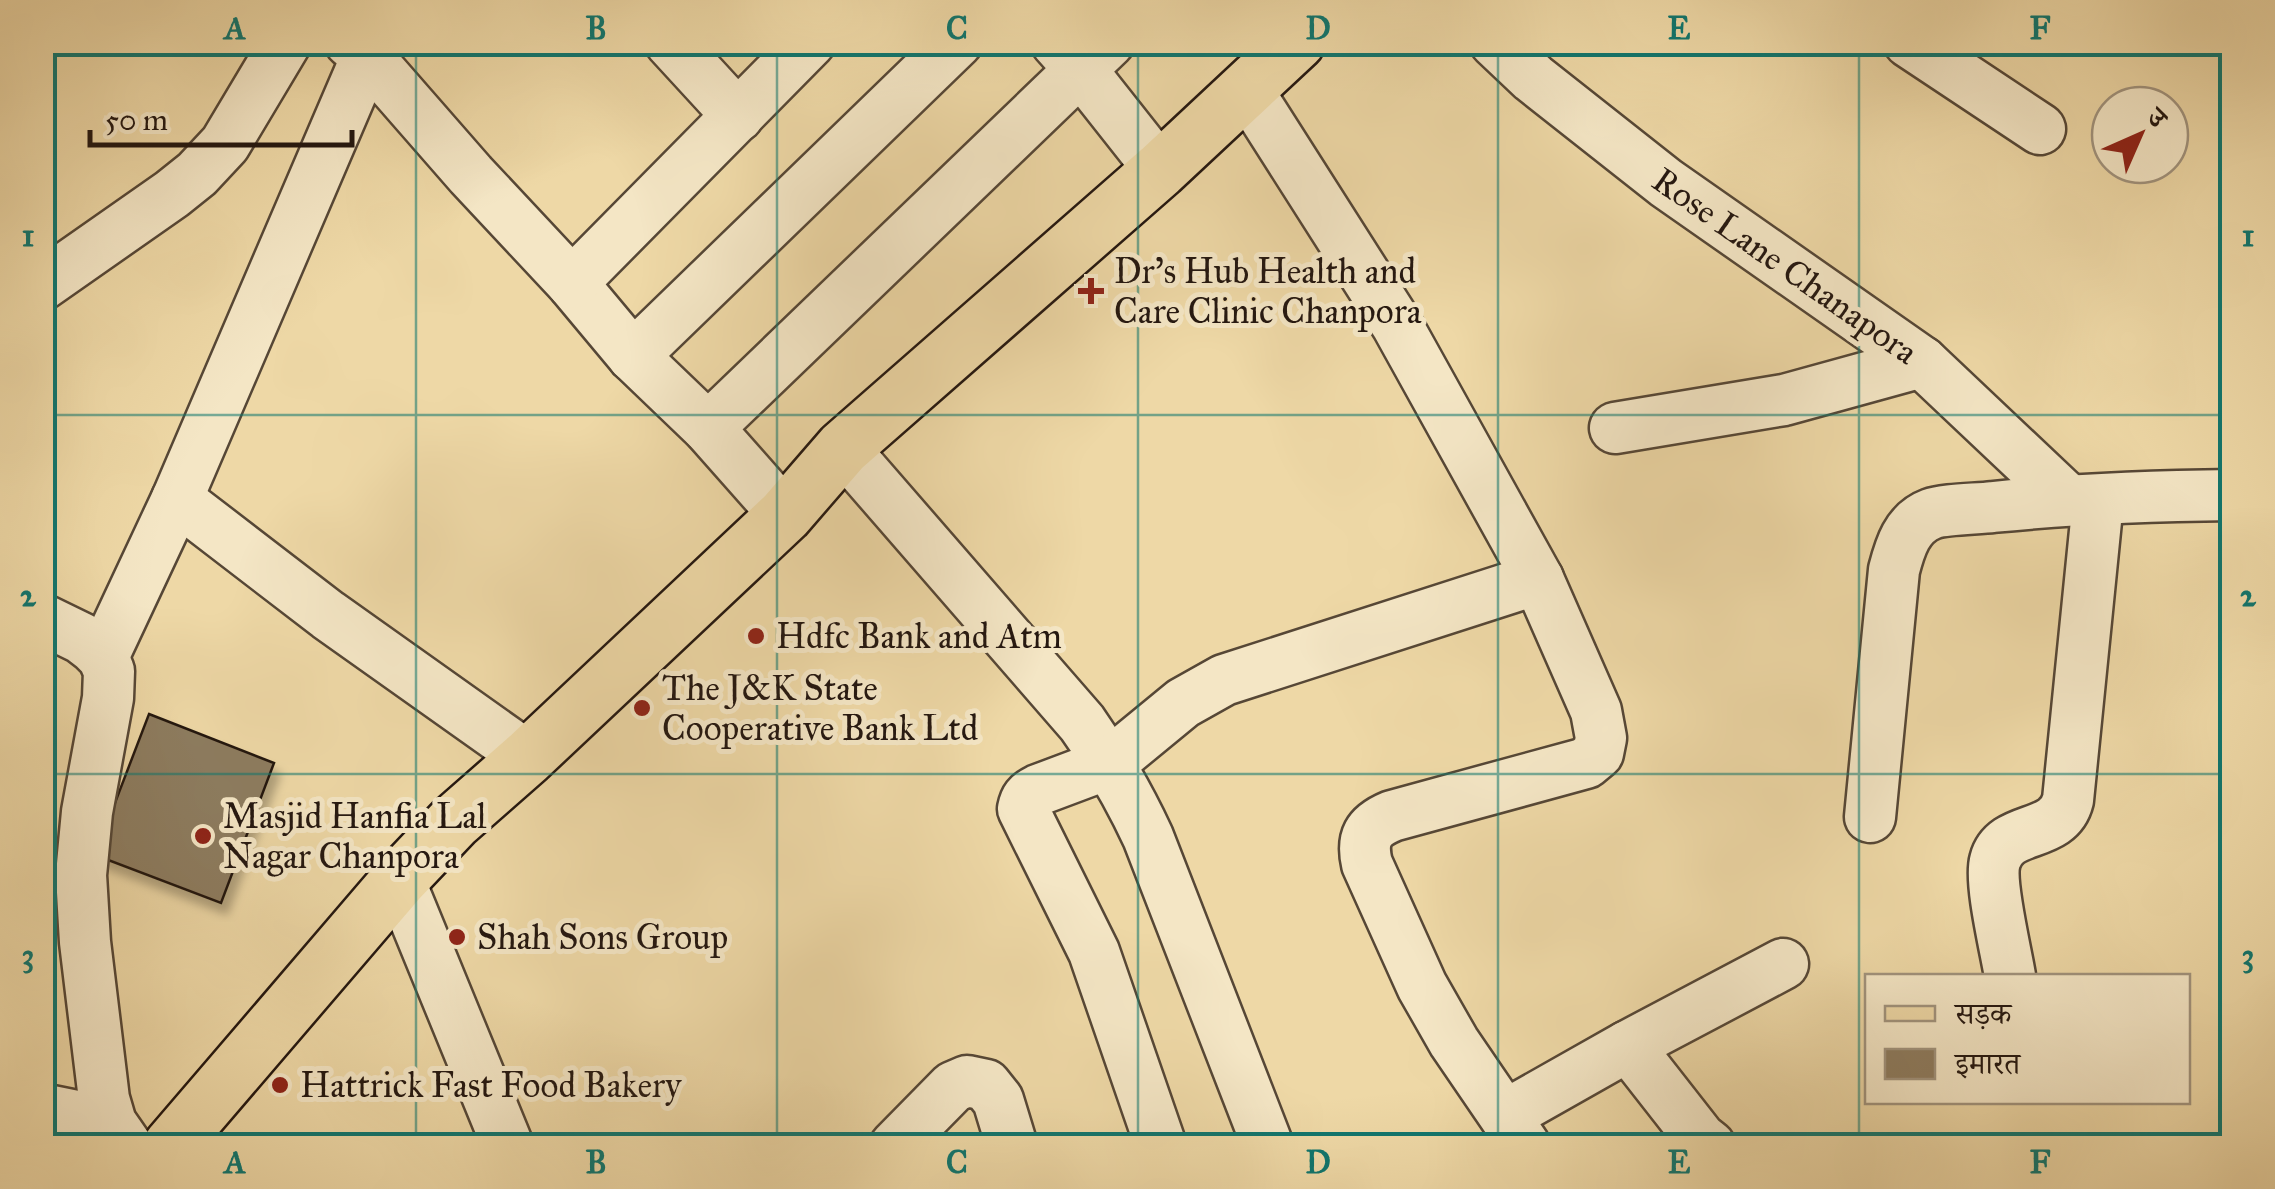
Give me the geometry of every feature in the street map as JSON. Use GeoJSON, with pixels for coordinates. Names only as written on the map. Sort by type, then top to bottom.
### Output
{"type":"FeatureCollection","features":[{"type":"Feature","properties":{"kind":"main road"},"geometry":{"type":"LineString","coordinates":[[171,1146],[399,880],[454,822],[785,515],[843,448],[1160,170],[1297,42]]}},
{"type":"Feature","properties":{"kind":"street"},"geometry":{"type":"LineString","coordinates":[[42,285],[197,174],[225,144],[286,42]]}},
{"type":"Feature","properties":{"kind":"street"},"geometry":{"type":"LineString","coordinates":[[572,283],[810,42]]}},
{"type":"Feature","properties":{"kind":"street"},"geometry":{"type":"LineString","coordinates":[[633,356],[957,42]]}},
{"type":"Feature","properties":{"kind":"street","name":"Rose Lane Chanapora"},"geometry":{"type":"LineString","coordinates":[[1495,42],[1533,78],[1666,184],[1922,362],[2082,500]]}},
{"type":"Feature","properties":{"kind":"street"},"geometry":{"type":"LineString","coordinates":[[1909,42],[2040,129]]}},
{"type":"Feature","properties":{"kind":"street"},"geometry":{"type":"LineString","coordinates":[[682,46],[738,116]]}},
{"type":"Feature","properties":{"kind":"street"},"geometry":{"type":"LineString","coordinates":[[102,657],[177,499],[366,47],[471,175],[572,283],[633,356],[708,428],[785,515]]}},
{"type":"Feature","properties":{"kind":"street"},"geometry":{"type":"LineString","coordinates":[[708,428],[1082,51],[1160,170]]}},
{"type":"Feature","properties":{"kind":"street"},"geometry":{"type":"LineString","coordinates":[[1246,88],[1396,325],[1538,579],[1596,712],[1601,738],[1598,753],[1586,763],[1392,816],[1377,822],[1368,833],[1363,849],[1367,864],[1422,986],[1454,1042],[1515,1131],[1628,1046],[1783,964]]}},
{"type":"Feature","properties":{"kind":"street"},"geometry":{"type":"LineString","coordinates":[[1615,428],[1784,400],[1922,362]]}},
{"type":"Feature","properties":{"kind":"street"},"geometry":{"type":"LineString","coordinates":[[843,448],[1063,701],[1110,762],[1148,837],[1268,1146]]}},
{"type":"Feature","properties":{"kind":"street"},"geometry":{"type":"LineString","coordinates":[[1870,817],[1894,570],[1900,547],[1911,528],[1931,514],[2082,500],[2232,494]]}},
{"type":"Feature","properties":{"kind":"street"},"geometry":{"type":"LineString","coordinates":[[177,499],[342,626],[528,757]]}},
{"type":"Feature","properties":{"kind":"street"},"geometry":{"type":"LineString","coordinates":[[2010,974],[1993,874],[1996,857],[2004,844],[2050,824],[2065,813],[2082,500]]}},
{"type":"Feature","properties":{"kind":"street"},"geometry":{"type":"LineString","coordinates":[[1161,1146],[1094,952],[1023,809],[1028,794],[1110,762],[1182,703],[1224,680],[1538,579]]}},
{"type":"Feature","properties":{"kind":"street"},"geometry":{"type":"LineString","coordinates":[[42,619],[81,638],[102,657],[110,671],[81,875],[104,1099],[119,1135]]}},
{"type":"Feature","properties":{"kind":"street"},"geometry":{"type":"LineString","coordinates":[[399,880],[508,1146]]}},
{"type":"Feature","properties":{"kind":"street"},"geometry":{"type":"LineString","coordinates":[[1628,1046],[1710,1146]]}},
{"type":"Feature","properties":{"kind":"street"},"geometry":{"type":"LineString","coordinates":[[895,1146],[953,1087],[967,1081],[986,1084],[998,1100],[1012,1146]]}},
{"type":"Feature","properties":{"kind":"street"},"geometry":{"type":"LineString","coordinates":[[42,1108],[119,1135]]}},
{"type":"Feature","properties":{"kind":"building"},"geometry":{"type":"Polygon","coordinates":[[[149,714],[274,763],[221,903],[95,855],[149,714]]]}},
{"type":"Feature","properties":{"kind":"place","name":"Dr's Hub Health and Care Clinic Chanpora"},"geometry":{"type":"Point","coordinates":[1091,291]}},
{"type":"Feature","properties":{"kind":"place","name":"Hdfc Bank and Atm"},"geometry":{"type":"Point","coordinates":[756,636]}},
{"type":"Feature","properties":{"kind":"place","name":"The J&K State Cooperative Bank Ltd"},"geometry":{"type":"Point","coordinates":[642,708]}},
{"type":"Feature","properties":{"kind":"place","name":"Masjid Hanfia Lal Nagar Chanpora"},"geometry":{"type":"Point","coordinates":[203,836]}},
{"type":"Feature","properties":{"kind":"place","name":"Shah Sons Group"},"geometry":{"type":"Point","coordinates":[457,937]}},
{"type":"Feature","properties":{"kind":"place","name":"Hattrick Fast Food Bakery"},"geometry":{"type":"Point","coordinates":[280,1085]}}]}
